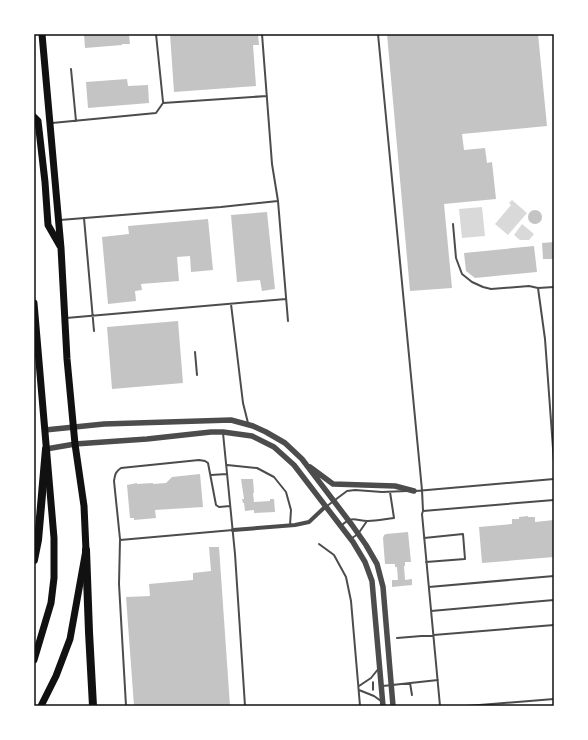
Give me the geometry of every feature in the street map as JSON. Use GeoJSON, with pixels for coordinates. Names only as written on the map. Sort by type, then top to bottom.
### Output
{"type":"FeatureCollection","features":[{"type":"Feature","properties":{"kind":"highway"},"geometry":{"type":"LineString","coordinates":[[42,34],[61,248],[67,359],[75,444],[84,506],[93,706]]}},
{"type":"Feature","properties":{"kind":"highway"},"geometry":{"type":"LineString","coordinates":[[34,117],[38,121],[48,225],[61,248]]}},
{"type":"Feature","properties":{"kind":"highway"},"geometry":{"type":"LineString","coordinates":[[34,303],[54,538],[54,578],[51,603],[34,660]]}},
{"type":"Feature","properties":{"kind":"highway"},"geometry":{"type":"LineString","coordinates":[[34,560],[38,540],[46,449]]}},
{"type":"Feature","properties":{"kind":"highway"},"geometry":{"type":"LineString","coordinates":[[42,706],[56,676],[70,639],[86,550]]}},
{"type":"Feature","properties":{"kind":"street"},"geometry":{"type":"LineString","coordinates":[[45,430],[104,424],[231,420],[266,432],[285,443],[306,464],[366,545],[377,564],[383,587],[393,706]]}},
{"type":"Feature","properties":{"kind":"street"},"geometry":{"type":"LineString","coordinates":[[46,449],[75,444],[147,439],[211,432],[252,436],[274,447],[294,465],[326,506],[365,562],[372,581],[383,704]]}},
{"type":"Feature","properties":{"kind":"street"},"geometry":{"type":"LineString","coordinates":[[306,464],[333,484],[395,486],[414,491]]}},
{"type":"Feature","properties":{"kind":"street"},"geometry":{"type":"LineString","coordinates":[[233,530],[309,522],[326,506]]}},
{"type":"Feature","properties":{"kind":"lane"},"geometry":{"type":"LineString","coordinates":[[50,123],[156,113],[163,103],[156,34]]}},
{"type":"Feature","properties":{"kind":"lane"},"geometry":{"type":"LineString","coordinates":[[262,34],[272,164],[278,201],[288,321]]}},
{"type":"Feature","properties":{"kind":"lane"},"geometry":{"type":"LineString","coordinates":[[378,34],[422,490],[422,514],[440,706]]}},
{"type":"Feature","properties":{"kind":"lane"},"geometry":{"type":"LineString","coordinates":[[71,69],[76,121]]}},
{"type":"Feature","properties":{"kind":"lane"},"geometry":{"type":"LineString","coordinates":[[163,103],[267,96]]}},
{"type":"Feature","properties":{"kind":"lane"},"geometry":{"type":"LineString","coordinates":[[58,220],[278,201]]}},
{"type":"Feature","properties":{"kind":"lane"},"geometry":{"type":"LineString","coordinates":[[84,218],[94,330]]}},
{"type":"Feature","properties":{"kind":"lane"},"geometry":{"type":"LineString","coordinates":[[453,224],[456,258],[462,274],[472,282],[492,289],[529,286],[538,288],[554,287]]}},
{"type":"Feature","properties":{"kind":"lane"},"geometry":{"type":"LineString","coordinates":[[538,288],[545,339],[554,462]]}},
{"type":"Feature","properties":{"kind":"lane"},"geometry":{"type":"LineString","coordinates":[[65,318],[286,299]]}},
{"type":"Feature","properties":{"kind":"lane"},"geometry":{"type":"LineString","coordinates":[[231,304],[243,403],[249,425]]}},
{"type":"Feature","properties":{"kind":"lane"},"geometry":{"type":"LineString","coordinates":[[195,352],[197,375]]}},
{"type":"Feature","properties":{"kind":"lane"},"geometry":{"type":"LineString","coordinates":[[223,432],[233,530],[245,706]]}},
{"type":"Feature","properties":{"kind":"lane"},"geometry":{"type":"LineString","coordinates":[[126,706],[119,584],[120,540],[114,481],[116,471],[121,468],[199,460],[205,461],[208,463],[211,475],[214,502],[219,507],[230,506]]}},
{"type":"Feature","properties":{"kind":"lane"},"geometry":{"type":"LineString","coordinates":[[226,465],[257,468],[274,477],[286,492],[291,510],[290,525]]}},
{"type":"Feature","properties":{"kind":"lane"},"geometry":{"type":"LineString","coordinates":[[211,475],[227,474]]}},
{"type":"Feature","properties":{"kind":"lane"},"geometry":{"type":"LineString","coordinates":[[326,506],[347,491],[355,490],[390,492],[414,491],[554,479]]}},
{"type":"Feature","properties":{"kind":"lane"},"geometry":{"type":"LineString","coordinates":[[340,526],[348,520],[358,519],[367,521],[394,518],[390,492]]}},
{"type":"Feature","properties":{"kind":"lane"},"geometry":{"type":"LineString","coordinates":[[423,511],[554,500]]}},
{"type":"Feature","properties":{"kind":"lane"},"geometry":{"type":"LineString","coordinates":[[350,539],[358,534],[367,521]]}},
{"type":"Feature","properties":{"kind":"lane"},"geometry":{"type":"LineString","coordinates":[[120,540],[233,530]]}},
{"type":"Feature","properties":{"kind":"lane"},"geometry":{"type":"LineString","coordinates":[[424,538],[463,534],[465,559],[426,562]]}},
{"type":"Feature","properties":{"kind":"lane"},"geometry":{"type":"LineString","coordinates":[[319,544],[334,554],[346,577],[352,601],[360,706]]}},
{"type":"Feature","properties":{"kind":"lane"},"geometry":{"type":"LineString","coordinates":[[429,587],[554,576]]}},
{"type":"Feature","properties":{"kind":"lane"},"geometry":{"type":"LineString","coordinates":[[431,611],[554,600]]}},
{"type":"Feature","properties":{"kind":"lane"},"geometry":{"type":"LineString","coordinates":[[397,638],[554,625]]}},
{"type":"Feature","properties":{"kind":"lane"},"geometry":{"type":"LineString","coordinates":[[359,687],[371,678],[379,667]]}},
{"type":"Feature","properties":{"kind":"lane"},"geometry":{"type":"LineString","coordinates":[[381,687],[438,680]]}},
{"type":"Feature","properties":{"kind":"lane"},"geometry":{"type":"LineString","coordinates":[[410,683],[412,695]]}},
{"type":"Feature","properties":{"kind":"lane"},"geometry":{"type":"LineString","coordinates":[[359,690],[374,696],[383,704]]}},
{"type":"Feature","properties":{"kind":"lane"},"geometry":{"type":"LineString","coordinates":[[467,706],[554,698]]}},
{"type":"Feature","properties":{"kind":"path"},"geometry":{"type":"LineString","coordinates":[[373,681],[373,690]]}},
{"type":"Feature","properties":{"kind":"shaded area"},"geometry":{"type":"Polygon","coordinates":[[[512,200],[527,213],[508,235],[495,224],[511,205],[509,203],[512,200]]]}},
{"type":"Feature","properties":{"kind":"shaded area"},"geometry":{"type":"Polygon","coordinates":[[[482,207],[485,236],[462,238],[459,209],[482,207]]]}},
{"type":"Feature","properties":{"kind":"shaded area"},"geometry":{"type":"Polygon","coordinates":[[[522,224],[534,234],[529,240],[520,240],[514,235],[522,224]]]}},
{"type":"Feature","properties":{"kind":"building"},"geometry":{"type":"Polygon","coordinates":[[[84,34],[129,34],[130,44],[85,48],[84,34]]]}},
{"type":"Feature","properties":{"kind":"building"},"geometry":{"type":"Polygon","coordinates":[[[170,34],[258,34],[259,45],[253,45],[256,86],[174,92],[170,34]]]}},
{"type":"Feature","properties":{"kind":"building"},"geometry":{"type":"Polygon","coordinates":[[[387,34],[538,34],[547,126],[462,134],[464,150],[485,148],[487,163],[492,162],[496,199],[444,204],[452,288],[410,291],[387,34]]]}},
{"type":"Feature","properties":{"kind":"building"},"geometry":{"type":"Polygon","coordinates":[[[127,79],[128,86],[148,85],[149,103],[88,108],[86,82],[127,79]]]}},
{"type":"Feature","properties":{"kind":"building"},"geometry":{"type":"Polygon","coordinates":[[[535,210],[540,212],[542,217],[540,222],[535,224],[530,222],[528,217],[530,212],[535,210]]]}},
{"type":"Feature","properties":{"kind":"building"},"geometry":{"type":"Polygon","coordinates":[[[267,212],[275,289],[262,291],[260,280],[237,282],[231,215],[267,212]]]}},
{"type":"Feature","properties":{"kind":"building"},"geometry":{"type":"Polygon","coordinates":[[[208,219],[213,270],[191,272],[190,256],[177,257],[179,281],[141,284],[142,290],[135,291],[136,301],[108,304],[102,237],[129,234],[128,226],[208,219]]]}},
{"type":"Feature","properties":{"kind":"building"},"geometry":{"type":"Polygon","coordinates":[[[554,242],[554,259],[543,259],[542,243],[554,242]]]}},
{"type":"Feature","properties":{"kind":"building"},"geometry":{"type":"Polygon","coordinates":[[[534,246],[537,272],[475,278],[466,271],[464,253],[534,246]]]}},
{"type":"Feature","properties":{"kind":"building"},"geometry":{"type":"Polygon","coordinates":[[[178,321],[183,383],[112,389],[107,327],[178,321]]]}},
{"type":"Feature","properties":{"kind":"building"},"geometry":{"type":"Polygon","coordinates":[[[200,474],[203,507],[155,510],[156,518],[134,520],[134,518],[130,518],[127,485],[137,483],[166,483],[172,477],[200,474]]]}},
{"type":"Feature","properties":{"kind":"building"},"geometry":{"type":"Polygon","coordinates":[[[241,479],[253,479],[254,502],[270,501],[270,499],[274,499],[275,512],[254,513],[254,510],[245,511],[242,499],[244,499],[241,479]]]}},
{"type":"Feature","properties":{"kind":"building"},"geometry":{"type":"Polygon","coordinates":[[[519,517],[535,517],[535,522],[554,520],[554,557],[482,563],[479,527],[512,524],[512,519],[519,519],[519,517]]]}},
{"type":"Feature","properties":{"kind":"building"},"geometry":{"type":"Polygon","coordinates":[[[408,532],[411,562],[405,562],[405,580],[412,579],[412,585],[392,587],[392,580],[398,580],[397,567],[395,567],[395,564],[385,564],[383,538],[386,534],[408,532]]]}},
{"type":"Feature","properties":{"kind":"building"},"geometry":{"type":"Polygon","coordinates":[[[209,547],[219,547],[230,706],[134,706],[126,597],[150,596],[149,584],[193,580],[193,573],[211,571],[209,547]]]}}]}
